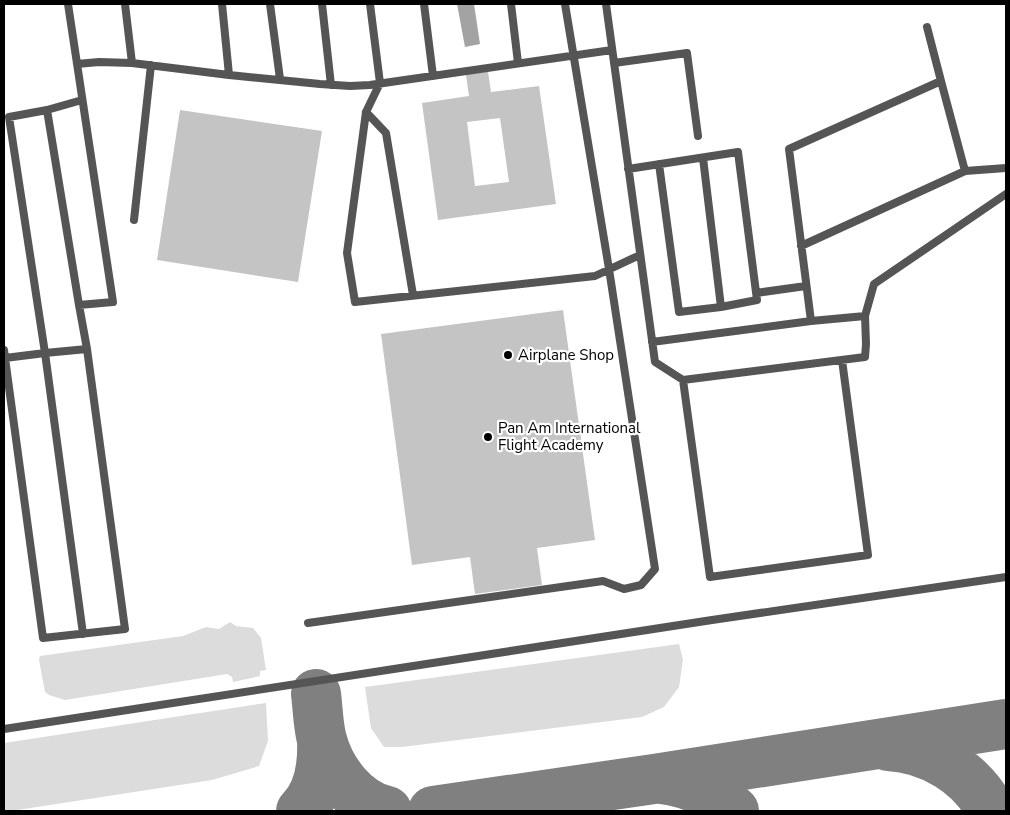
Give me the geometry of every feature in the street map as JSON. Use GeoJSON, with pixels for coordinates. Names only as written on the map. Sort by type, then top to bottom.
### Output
{"type":"FeatureCollection","features":[{"type":"Feature","properties":{"kind":"lane"},"geometry":{"type":"LineString","coordinates":[[68,4],[113,302],[79,306]]}},
{"type":"Feature","properties":{"kind":"lane"},"geometry":{"type":"LineString","coordinates":[[125,4],[132,63]]}},
{"type":"Feature","properties":{"kind":"lane"},"geometry":{"type":"LineString","coordinates":[[222,4],[229,75]]}},
{"type":"Feature","properties":{"kind":"lane"},"geometry":{"type":"LineString","coordinates":[[270,4],[280,79]]}},
{"type":"Feature","properties":{"kind":"lane"},"geometry":{"type":"LineString","coordinates":[[322,4],[331,85]]}},
{"type":"Feature","properties":{"kind":"lane"},"geometry":{"type":"LineString","coordinates":[[370,4],[380,83],[366,112],[347,254],[355,302],[595,276],[640,254]]}},
{"type":"Feature","properties":{"kind":"lane"},"geometry":{"type":"LineString","coordinates":[[424,4],[433,76]]}},
{"type":"Feature","properties":{"kind":"lane"},"geometry":{"type":"LineString","coordinates":[[511,4],[518,63]]}},
{"type":"Feature","properties":{"kind":"lane"},"geometry":{"type":"LineString","coordinates":[[308,623],[603,581],[624,589],[641,585],[655,569],[609,269],[565,4]]}},
{"type":"Feature","properties":{"kind":"lane"},"geometry":{"type":"LineString","coordinates":[[606,4],[655,362],[683,380],[865,357],[865,316],[874,284],[1006,194]]}},
{"type":"Feature","properties":{"kind":"lane"},"geometry":{"type":"LineString","coordinates":[[927,28],[965,172]]}},
{"type":"Feature","properties":{"kind":"lane"},"geometry":{"type":"LineString","coordinates":[[77,64],[99,62],[132,63],[229,75],[350,86],[612,50]]}},
{"type":"Feature","properties":{"kind":"lane"},"geometry":{"type":"LineString","coordinates":[[614,62],[687,53],[698,136]]}},
{"type":"Feature","properties":{"kind":"lane"},"geometry":{"type":"LineString","coordinates":[[134,220],[151,65]]}},
{"type":"Feature","properties":{"kind":"lane"},"geometry":{"type":"LineString","coordinates":[[811,321],[789,149],[941,81]]}},
{"type":"Feature","properties":{"kind":"lane"},"geometry":{"type":"LineString","coordinates":[[82,100],[48,110],[9,117],[8,131],[45,353],[83,634]]}},
{"type":"Feature","properties":{"kind":"lane"},"geometry":{"type":"LineString","coordinates":[[48,110],[87,349],[125,629],[43,638],[4,354],[87,349]]}},
{"type":"Feature","properties":{"kind":"lane"},"geometry":{"type":"LineString","coordinates":[[366,112],[386,133],[412,296]]}},
{"type":"Feature","properties":{"kind":"lane"},"geometry":{"type":"LineString","coordinates":[[628,169],[659,164],[703,158],[738,152],[757,300],[679,312],[659,164]]}},
{"type":"Feature","properties":{"kind":"lane"},"geometry":{"type":"LineString","coordinates":[[703,158],[721,307]]}},
{"type":"Feature","properties":{"kind":"lane"},"geometry":{"type":"LineString","coordinates":[[801,246],[965,172],[1006,168]]}},
{"type":"Feature","properties":{"kind":"lane"},"geometry":{"type":"LineString","coordinates":[[756,292],[806,286]]}},
{"type":"Feature","properties":{"kind":"lane"},"geometry":{"type":"LineString","coordinates":[[652,342],[811,321],[865,316]]}},
{"type":"Feature","properties":{"kind":"lane"},"geometry":{"type":"LineString","coordinates":[[683,380],[710,577],[868,555],[842,360]]}},
{"type":"Feature","properties":{"kind":"lane"},"geometry":{"type":"LineString","coordinates":[[4,729],[712,620],[1006,577]]}},
{"type":"Feature","properties":{"kind":"shaded area"},"geometry":{"type":"Polygon","coordinates":[[[457,4],[474,4],[480,44],[465,47],[457,4]]]}},
{"type":"Feature","properties":{"kind":"shaded area"},"geometry":{"type":"Polygon","coordinates":[[[230,622],[236,626],[253,628],[261,638],[266,670],[260,671],[260,676],[233,682],[232,677],[227,674],[65,700],[45,692],[39,660],[40,656],[183,636],[206,627],[219,629],[230,622]]]}},
{"type":"Feature","properties":{"kind":"shaded area"},"geometry":{"type":"Polygon","coordinates":[[[679,644],[683,660],[679,687],[664,707],[642,717],[402,747],[384,747],[371,728],[365,687],[679,644]]]}},
{"type":"Feature","properties":{"kind":"shaded area"},"geometry":{"type":"Polygon","coordinates":[[[266,703],[268,741],[259,766],[212,780],[4,811],[4,743],[266,703]]]}},
{"type":"Feature","properties":{"kind":"building"},"geometry":{"type":"Polygon","coordinates":[[[487,65],[491,92],[539,86],[556,204],[438,220],[422,103],[469,96],[465,68],[487,65]],[[500,118],[467,122],[475,186],[509,182],[500,118]]]}},
{"type":"Feature","properties":{"kind":"building"},"geometry":{"type":"Polygon","coordinates":[[[180,110],[322,131],[298,282],[157,260],[180,110]]]}},
{"type":"Feature","properties":{"kind":"building","name":"Pan Am International Flight Academy"},"geometry":{"type":"Polygon","coordinates":[[[563,310],[595,540],[537,548],[542,585],[475,594],[470,557],[412,565],[381,334],[563,310]]]}},
{"type":"Feature","properties":{"kind":"taxiway"},"geometry":{"type":"LineString","coordinates":[[316,694],[322,740],[331,763],[354,794],[375,807],[387,811]]}},
{"type":"Feature","properties":{"kind":"taxiway"},"geometry":{"type":"LineString","coordinates":[[433,811],[654,779],[1006,724]]}},
{"type":"Feature","properties":{"kind":"taxiway"},"geometry":{"type":"LineString","coordinates":[[301,811],[312,795],[319,778],[322,740]]}},
{"type":"Feature","properties":{"kind":"taxiway"},"geometry":{"type":"LineString","coordinates":[[888,746],[919,752],[934,757],[948,765],[973,785],[991,811]]}},
{"type":"Feature","properties":{"kind":"taxiway"},"geometry":{"type":"LineString","coordinates":[[661,779],[681,783],[700,790],[718,799],[734,811]]}},
{"type":"Feature","properties":{"kind":"place","name":"Airplane Shop"},"geometry":{"type":"Point","coordinates":[508,355]}},
{"type":"Feature","properties":{"kind":"place","name":"Pan Am International Flight Academy"},"geometry":{"type":"Point","coordinates":[488,437]}}]}
